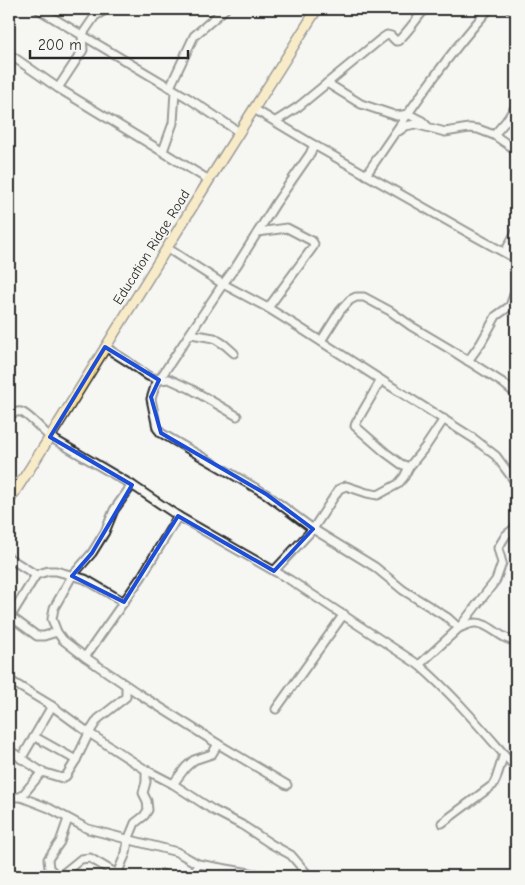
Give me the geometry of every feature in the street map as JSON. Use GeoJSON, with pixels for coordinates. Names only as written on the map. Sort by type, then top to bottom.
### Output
{"type":"FeatureCollection","features":[{"type":"Feature","properties":{"kind":"main road","name":"Education Ridge Road"},"geometry":{"type":"LineString","coordinates":[[9,501],[317,9]]}},
{"type":"Feature","properties":{"kind":"street"},"geometry":{"type":"LineString","coordinates":[[38,9],[173,89],[239,132]]}},
{"type":"Feature","properties":{"kind":"street"},"geometry":{"type":"LineString","coordinates":[[91,9],[95,16]]}},
{"type":"Feature","properties":{"kind":"street"},"geometry":{"type":"LineString","coordinates":[[58,88],[83,50],[82,35],[95,16],[107,9]]}},
{"type":"Feature","properties":{"kind":"street"},"geometry":{"type":"LineString","coordinates":[[163,151],[173,122],[173,89],[194,36],[224,9]]}},
{"type":"Feature","properties":{"kind":"street"},"geometry":{"type":"LineString","coordinates":[[276,121],[298,107],[387,35],[398,41],[425,9]]}},
{"type":"Feature","properties":{"kind":"street"},"geometry":{"type":"LineString","coordinates":[[366,175],[448,59],[489,9]]}},
{"type":"Feature","properties":{"kind":"street"},"geometry":{"type":"LineString","coordinates":[[510,9],[516,12]]}},
{"type":"Feature","properties":{"kind":"street"},"geometry":{"type":"LineString","coordinates":[[9,54],[58,88],[209,180]]}},
{"type":"Feature","properties":{"kind":"street"},"geometry":{"type":"LineString","coordinates":[[327,83],[361,104],[397,116],[408,114],[429,127]]}},
{"type":"Feature","properties":{"kind":"street"},"geometry":{"type":"LineString","coordinates":[[494,136],[516,106]]}},
{"type":"Feature","properties":{"kind":"street"},"geometry":{"type":"LineString","coordinates":[[254,108],[314,146],[516,259]]}},
{"type":"Feature","properties":{"kind":"street"},"geometry":{"type":"LineString","coordinates":[[395,133],[411,124],[422,125],[445,132],[469,128],[478,129],[494,136],[516,150]]}},
{"type":"Feature","properties":{"kind":"street"},"geometry":{"type":"LineString","coordinates":[[314,146],[237,266],[155,386],[151,399],[157,428],[266,494],[313,529],[375,567],[403,590],[448,618],[459,628]]}},
{"type":"Feature","properties":{"kind":"street"},"geometry":{"type":"LineString","coordinates":[[258,232],[287,228],[312,241],[314,244],[268,308]]}},
{"type":"Feature","properties":{"kind":"street"},"geometry":{"type":"LineString","coordinates":[[505,252],[516,232]]}},
{"type":"Feature","properties":{"kind":"street"},"geometry":{"type":"LineString","coordinates":[[167,248],[223,284],[268,308],[474,438],[496,456],[516,483]]}},
{"type":"Feature","properties":{"kind":"street"},"geometry":{"type":"LineString","coordinates":[[468,360],[481,343],[496,316],[510,306],[516,289]]}},
{"type":"Feature","properties":{"kind":"street"},"geometry":{"type":"LineString","coordinates":[[321,341],[340,311],[350,300],[356,297],[364,297],[468,360],[516,394]]}},
{"type":"Feature","properties":{"kind":"street"},"geometry":{"type":"LineString","coordinates":[[190,334],[214,338],[234,354]]}},
{"type":"Feature","properties":{"kind":"street"},"geometry":{"type":"LineString","coordinates":[[105,347],[148,376],[159,380],[169,379],[191,389],[237,416]]}},
{"type":"Feature","properties":{"kind":"street"},"geometry":{"type":"LineString","coordinates":[[381,380],[355,426],[386,453],[401,464],[409,467]]}},
{"type":"Feature","properties":{"kind":"street"},"geometry":{"type":"LineString","coordinates":[[9,415],[15,412],[27,414],[50,437],[132,485],[178,516],[290,580],[419,665],[472,716],[516,768]]}},
{"type":"Feature","properties":{"kind":"street"},"geometry":{"type":"LineString","coordinates":[[274,571],[313,529],[338,489],[346,486],[378,495],[398,484],[444,419]]}},
{"type":"Feature","properties":{"kind":"street"},"geometry":{"type":"LineString","coordinates":[[132,485],[114,510],[105,532],[92,553],[72,576],[54,608],[52,619],[57,632],[63,640],[85,658],[126,686],[287,785]]}},
{"type":"Feature","properties":{"kind":"street"},"geometry":{"type":"LineString","coordinates":[[85,658],[142,576],[178,516]]}},
{"type":"Feature","properties":{"kind":"street"},"geometry":{"type":"LineString","coordinates":[[419,665],[459,628],[496,580],[502,563],[498,548],[506,535],[516,527]]}},
{"type":"Feature","properties":{"kind":"street"},"geometry":{"type":"LineString","coordinates":[[9,558],[36,575]]}},
{"type":"Feature","properties":{"kind":"street"},"geometry":{"type":"LineString","coordinates":[[57,632],[37,636],[9,618],[36,575],[48,571],[56,571],[85,579],[124,602]]}},
{"type":"Feature","properties":{"kind":"street"},"geometry":{"type":"LineString","coordinates":[[276,709],[344,614]]}},
{"type":"Feature","properties":{"kind":"street"},"geometry":{"type":"LineString","coordinates":[[459,628],[476,622],[510,641],[516,641]]}},
{"type":"Feature","properties":{"kind":"street"},"geometry":{"type":"LineString","coordinates":[[9,680],[52,706],[146,770],[173,784],[213,810],[291,855],[309,876]]}},
{"type":"Feature","properties":{"kind":"street"},"geometry":{"type":"LineString","coordinates":[[126,686],[126,697]]}},
{"type":"Feature","properties":{"kind":"street"},"geometry":{"type":"LineString","coordinates":[[9,750],[42,772],[62,778],[66,776],[76,760],[89,732],[98,719],[126,697],[139,694]]}},
{"type":"Feature","properties":{"kind":"street"},"geometry":{"type":"LineString","coordinates":[[21,759],[52,706]]}},
{"type":"Feature","properties":{"kind":"street"},"geometry":{"type":"LineString","coordinates":[[35,736],[76,760]]}},
{"type":"Feature","properties":{"kind":"street"},"geometry":{"type":"LineString","coordinates":[[173,784],[186,766],[194,760],[212,754],[218,744]]}},
{"type":"Feature","properties":{"kind":"street"},"geometry":{"type":"LineString","coordinates":[[442,823],[493,785],[504,754]]}},
{"type":"Feature","properties":{"kind":"street"},"geometry":{"type":"LineString","coordinates":[[68,820],[60,842],[48,859],[50,868],[58,876],[81,859],[90,858],[119,875],[128,840],[136,822],[148,810],[147,801],[143,793],[146,782],[146,770]]}},
{"type":"Feature","properties":{"kind":"street"},"geometry":{"type":"LineString","coordinates":[[21,797],[42,772]]}},
{"type":"Feature","properties":{"kind":"street"},"geometry":{"type":"LineString","coordinates":[[9,797],[21,797],[49,808],[88,830],[177,852],[198,864],[268,876]]}},
{"type":"Feature","properties":{"kind":"street"},"geometry":{"type":"LineString","coordinates":[[193,876],[198,864]]}},
{"type":"Feature","properties":{"kind":"highlighted area"},"geometry":{"type":"Polygon","coordinates":[[[105,347],[159,380],[151,397],[161,433],[266,494],[313,529],[274,571],[178,516],[124,602],[72,576],[92,553],[132,485],[50,437],[105,347]]]}}]}
